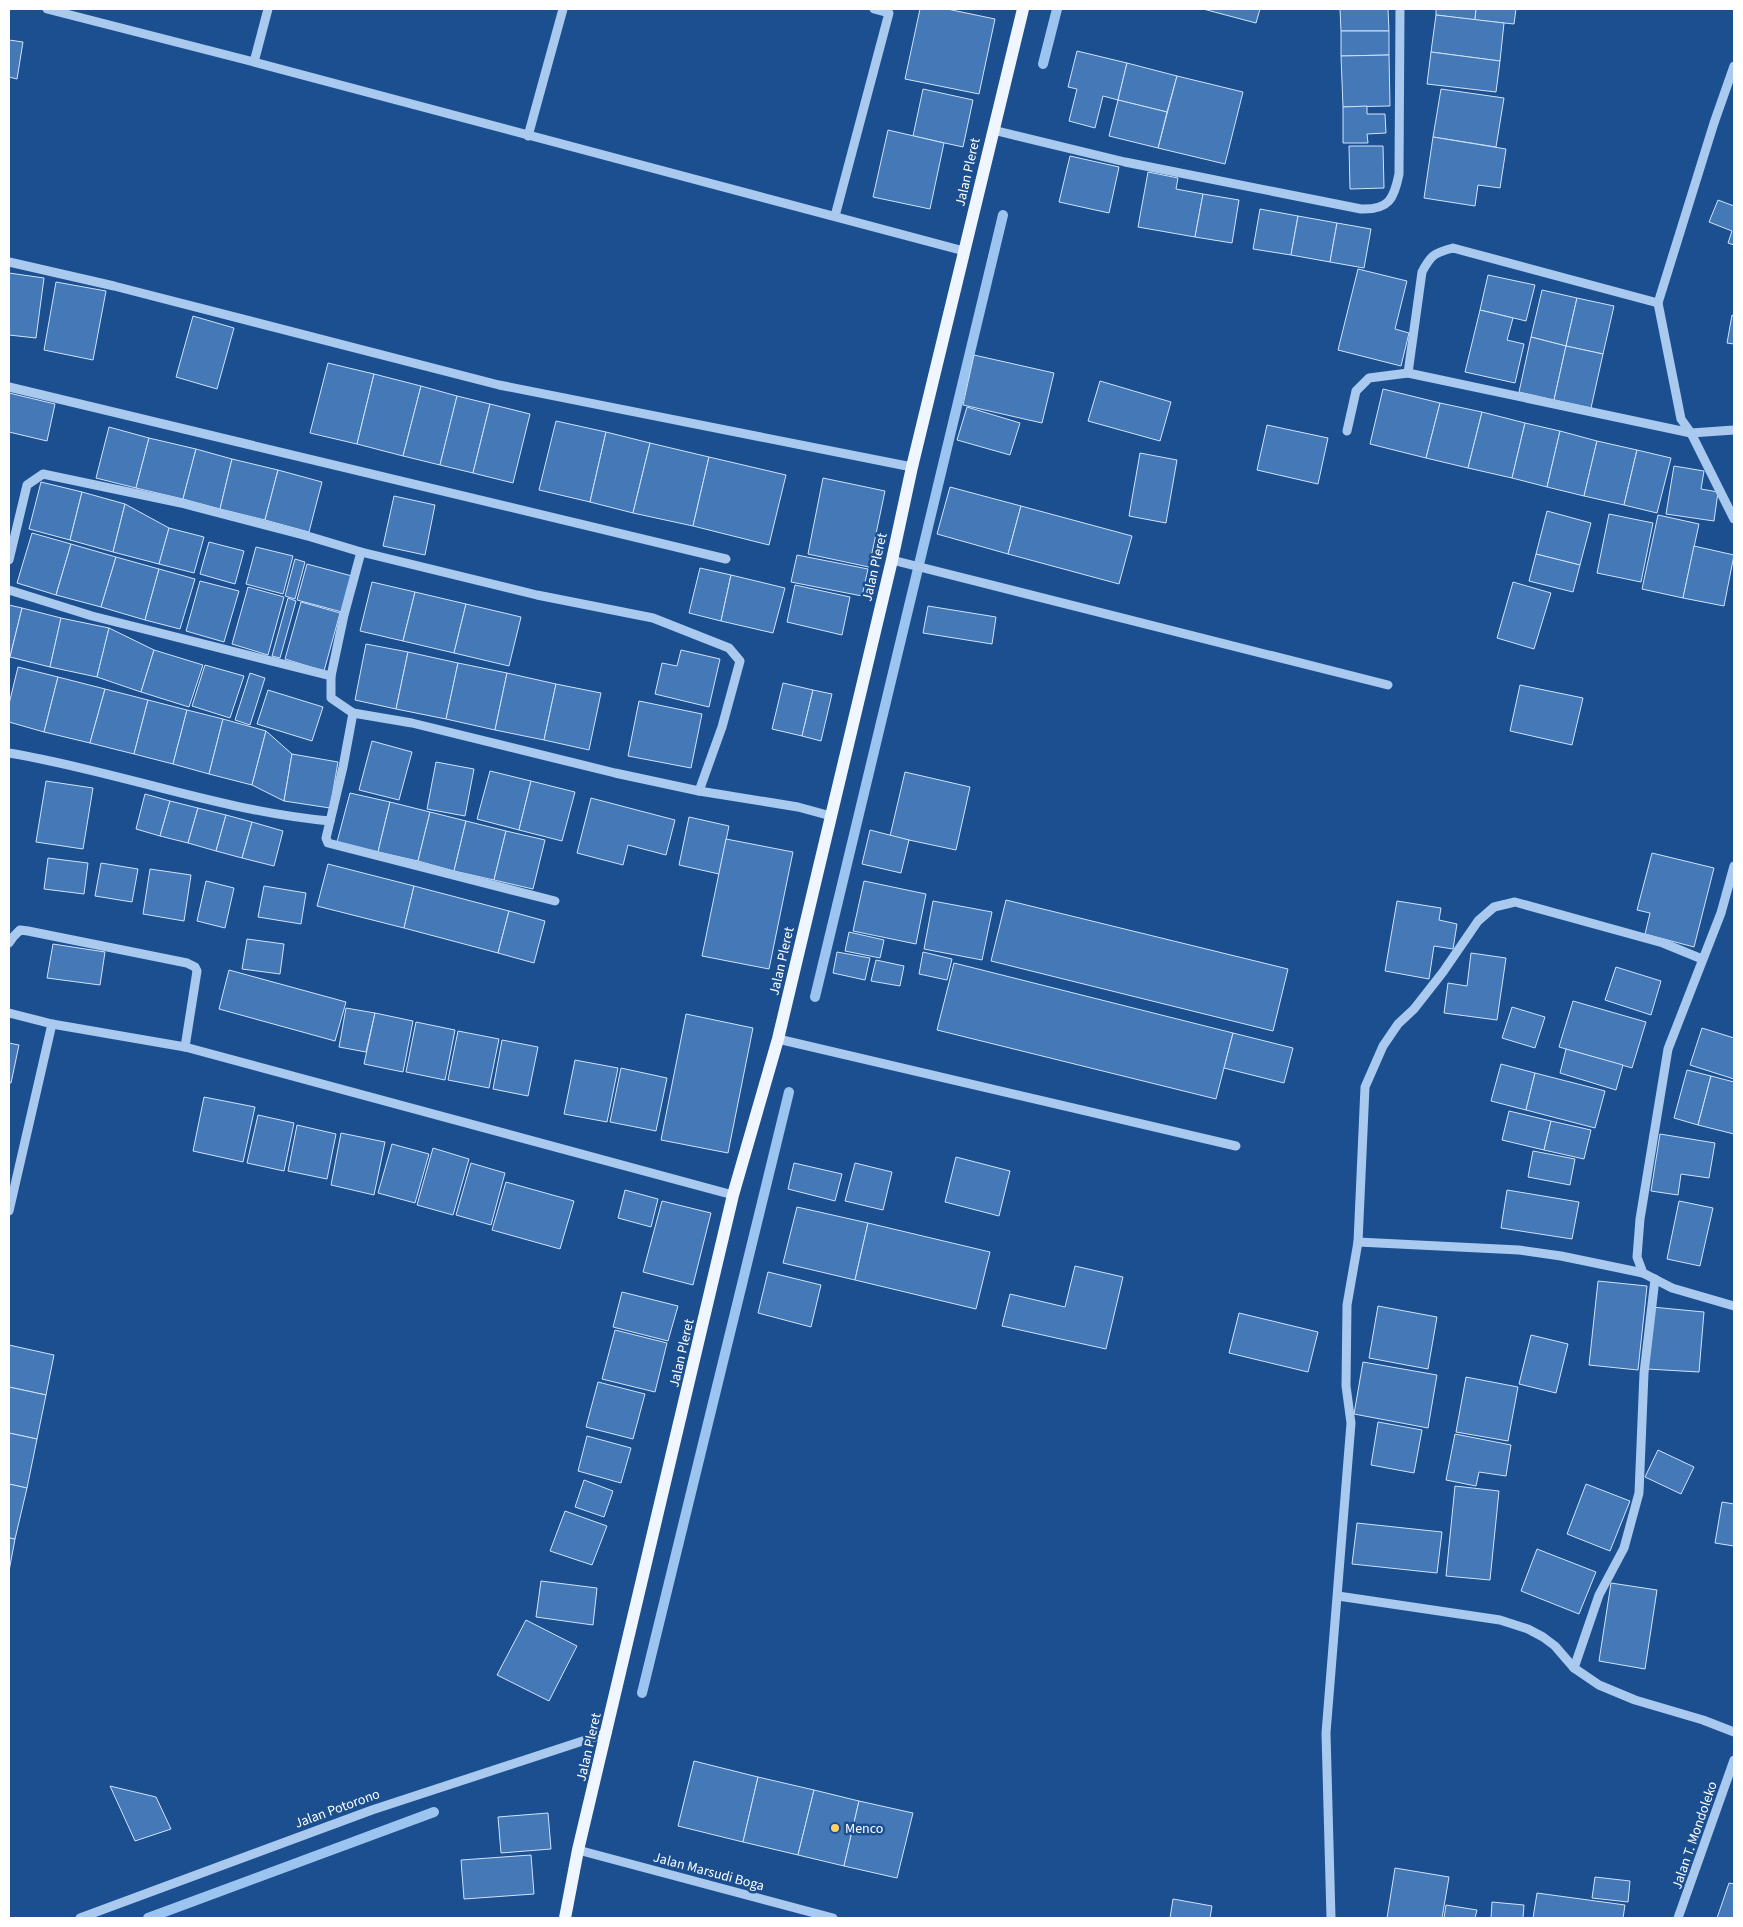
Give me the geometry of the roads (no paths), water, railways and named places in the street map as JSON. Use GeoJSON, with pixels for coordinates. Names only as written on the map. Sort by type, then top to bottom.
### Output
{"type":"FeatureCollection","features":[{"type":"Feature","properties":{"kind":"main road","name":"Jalan Pleret"},"geometry":{"type":"LineString","coordinates":[[565,1918],[578,1850],[733,1195],[778,1039],[992,130],[1023,9]]}},
{"type":"Feature","properties":{"kind":"street"},"geometry":{"type":"LineString","coordinates":[[47,9],[254,62],[964,251]]}},
{"type":"Feature","properties":{"kind":"street"},"geometry":{"type":"LineString","coordinates":[[254,62],[268,9]]}},
{"type":"Feature","properties":{"kind":"street"},"geometry":{"type":"LineString","coordinates":[[528,136],[563,9]]}},
{"type":"Feature","properties":{"kind":"street"},"geometry":{"type":"LineString","coordinates":[[835,216],[889,13],[874,9]]}},
{"type":"Feature","properties":{"kind":"street"},"geometry":{"type":"LineString","coordinates":[[992,130],[1125,162],[1361,209],[1376,210],[1389,203],[1396,190],[1399,174],[1400,9]]}},
{"type":"Feature","properties":{"kind":"street"},"geometry":{"type":"LineString","coordinates":[[1734,66],[1714,123],[1658,303],[1681,419],[1734,520]]}},
{"type":"Feature","properties":{"kind":"street"},"geometry":{"type":"LineString","coordinates":[[1408,373],[1422,272],[1430,258],[1438,252],[1453,248],[1658,303]]}},
{"type":"Feature","properties":{"kind":"street"},"geometry":{"type":"LineString","coordinates":[[9,262],[124,288],[500,385],[912,467]]}},
{"type":"Feature","properties":{"kind":"street"},"geometry":{"type":"LineString","coordinates":[[1347,431],[1356,391],[1369,378],[1408,373],[1690,433],[1734,430]]}},
{"type":"Feature","properties":{"kind":"street"},"geometry":{"type":"LineString","coordinates":[[9,387],[726,559]]}},
{"type":"Feature","properties":{"kind":"street"},"geometry":{"type":"LineString","coordinates":[[9,560],[27,485],[43,474],[181,503],[311,536],[361,552],[537,595],[653,618],[729,648],[740,661],[722,726],[699,791]]}},
{"type":"Feature","properties":{"kind":"street"},"geometry":{"type":"LineString","coordinates":[[361,552],[344,615],[331,676],[331,698],[353,712],[412,724],[615,773],[699,791],[798,807],[831,816]]}},
{"type":"Feature","properties":{"kind":"street"},"geometry":{"type":"LineString","coordinates":[[892,560],[1388,685]]}},
{"type":"Feature","properties":{"kind":"street"},"geometry":{"type":"LineString","coordinates":[[9,590],[92,616],[331,676]]}},
{"type":"Feature","properties":{"kind":"street"},"geometry":{"type":"LineString","coordinates":[[353,712],[343,768],[326,838],[328,843],[555,901]]}},
{"type":"Feature","properties":{"kind":"street"},"geometry":{"type":"LineString","coordinates":[[9,753],[87,770],[197,798],[288,817],[330,821]]}},
{"type":"Feature","properties":{"kind":"street"},"geometry":{"type":"LineString","coordinates":[[1643,1273],[1638,1257],[1640,1219],[1668,1050],[1721,914],[1734,866]]}},
{"type":"Feature","properties":{"kind":"street"},"geometry":{"type":"LineString","coordinates":[[1331,1918],[1326,1734],[1351,1423],[1346,1386],[1347,1305],[1358,1242],[1365,1087],[1383,1046],[1398,1024],[1414,1009],[1478,921],[1494,907],[1515,902],[1663,943],[1702,959]]}},
{"type":"Feature","properties":{"kind":"street"},"geometry":{"type":"LineString","coordinates":[[9,943],[20,930],[28,931],[186,963],[195,967],[197,972],[185,1048]]}},
{"type":"Feature","properties":{"kind":"street"},"geometry":{"type":"LineString","coordinates":[[9,1013],[52,1024],[185,1048],[733,1195]]}},
{"type":"Feature","properties":{"kind":"street"},"geometry":{"type":"LineString","coordinates":[[9,1211],[52,1024]]}},
{"type":"Feature","properties":{"kind":"street"},"geometry":{"type":"LineString","coordinates":[[778,1039],[1236,1146]]}},
{"type":"Feature","properties":{"kind":"street"},"geometry":{"type":"LineString","coordinates":[[1358,1242],[1519,1250],[1561,1256],[1643,1273],[1672,1288],[1734,1306]]}},
{"type":"Feature","properties":{"kind":"street"},"geometry":{"type":"LineString","coordinates":[[1574,1668],[1599,1595],[1624,1548],[1639,1493],[1644,1373],[1654,1279]]}},
{"type":"Feature","properties":{"kind":"street"},"geometry":{"type":"LineString","coordinates":[[1338,1596],[1500,1620],[1528,1629],[1555,1646],[1574,1668],[1599,1685],[1635,1700],[1703,1720],[1734,1732]]}},
{"type":"Feature","properties":{"kind":"street","name":"Jalan Potorono"},"geometry":{"type":"LineString","coordinates":[[80,1918],[372,1810],[606,1733]]}},
{"type":"Feature","properties":{"kind":"street","name":"Jalan T. Mondoleko"},"geometry":{"type":"LineString","coordinates":[[1678,1918],[1734,1760]]}},
{"type":"Feature","properties":{"kind":"street","name":"Jalan Marsudi Boga"},"geometry":{"type":"LineString","coordinates":[[578,1850],[832,1918]]}},
{"type":"Feature","properties":{"kind":"waterway"},"geometry":{"type":"LineString","coordinates":[[1043,64],[1057,9]]}},
{"type":"Feature","properties":{"kind":"waterway"},"geometry":{"type":"LineString","coordinates":[[815,997],[1003,215]]}},
{"type":"Feature","properties":{"kind":"waterway"},"geometry":{"type":"LineString","coordinates":[[642,1693],[789,1092]]}},
{"type":"Feature","properties":{"kind":"waterway"},"geometry":{"type":"LineString","coordinates":[[148,1918],[434,1812]]}},
{"type":"Feature","properties":{"kind":"place","name":"Menco"},"geometry":{"type":"Point","coordinates":[835,1828]}}]}
